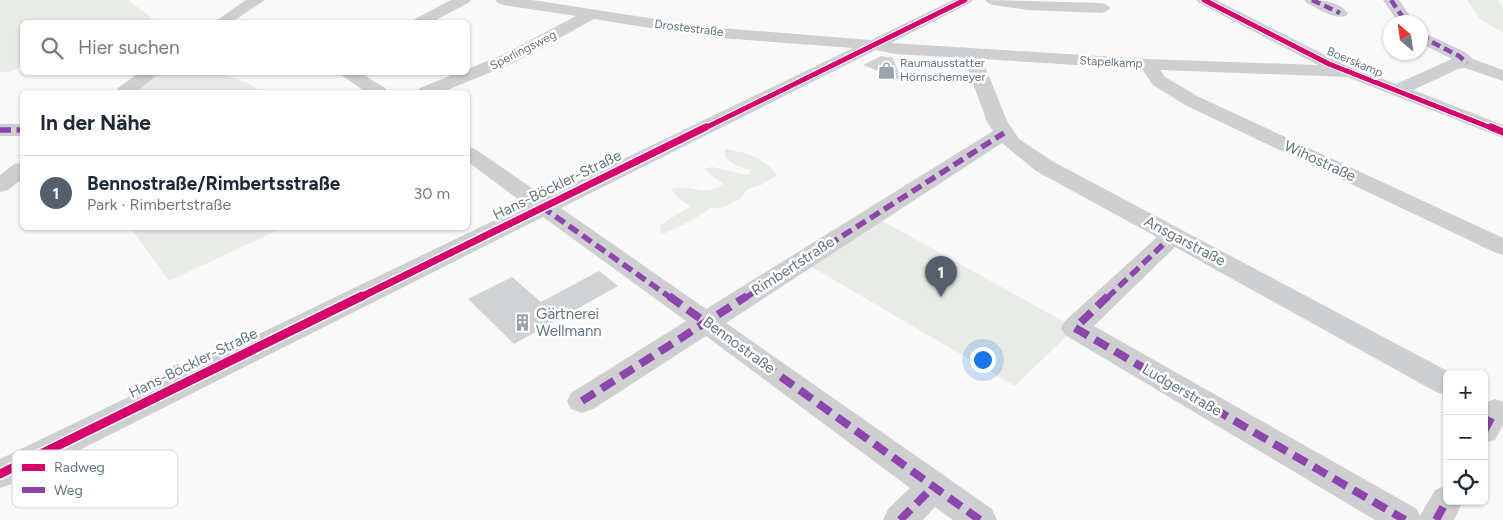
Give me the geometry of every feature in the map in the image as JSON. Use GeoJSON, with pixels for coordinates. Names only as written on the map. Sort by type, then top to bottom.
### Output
{"type":"FeatureCollection","features":[{"type":"Feature","properties":{"kind":"street"},"geometry":{"type":"LineString","coordinates":[[225,20],[257,0]]}},
{"type":"Feature","properties":{"kind":"street"},"geometry":{"type":"LineString","coordinates":[[425,20],[463,0]]}},
{"type":"Feature","properties":{"kind":"street","name":"Drostestraße"},"geometry":{"type":"LineString","coordinates":[[503,0],[707,32],[875,45]]}},
{"type":"Feature","properties":{"kind":"street","name":"Hans-Böckler-Straße"},"geometry":{"type":"LineString","coordinates":[[49,450],[965,0]]}},
{"type":"Feature","properties":{"kind":"street"},"geometry":{"type":"LineString","coordinates":[[993,0],[1028,5],[1102,8]]}},
{"type":"Feature","properties":{"kind":"street","name":"Boerskamp"},"geometry":{"type":"LineString","coordinates":[[1204,0],[1348,72],[1503,132]]}},
{"type":"Feature","properties":{"kind":"street"},"geometry":{"type":"LineString","coordinates":[[1312,0],[1340,13]]}},
{"type":"Feature","properties":{"kind":"street"},"geometry":{"type":"LineString","coordinates":[[1391,0],[1401,15]]}},
{"type":"Feature","properties":{"kind":"street","name":"Sperlingsweg"},"geometry":{"type":"LineString","coordinates":[[470,74],[508,59],[590,15]]}},
{"type":"Feature","properties":{"kind":"street"},"geometry":{"type":"LineString","coordinates":[[1428,40],[1459,56],[1467,63],[1503,76]]}},
{"type":"Feature","properties":{"kind":"street","name":"Stapelkamp"},"geometry":{"type":"LineString","coordinates":[[875,45],[895,49],[1147,64],[1348,72]]}},
{"type":"Feature","properties":{"kind":"street","name":"Ansgarstraße"},"geometry":{"type":"LineString","coordinates":[[972,53],[997,122],[1004,133],[1012,143],[1044,166],[1443,382]]}},
{"type":"Feature","properties":{"kind":"street"},"geometry":{"type":"LineString","coordinates":[[1396,91],[1454,64],[1467,63]]}},
{"type":"Feature","properties":{"kind":"street","name":"Wihostraße"},"geometry":{"type":"LineString","coordinates":[[1147,64],[1159,81],[1192,102],[1503,246]]}},
{"type":"Feature","properties":{"kind":"street"},"geometry":{"type":"LineString","coordinates":[[128,90],[148,75]]}},
{"type":"Feature","properties":{"kind":"street"},"geometry":{"type":"LineString","coordinates":[[351,75],[375,90]]}},
{"type":"Feature","properties":{"kind":"street","name":"Sperlingsweg"},"geometry":{"type":"LineString","coordinates":[[432,90],[469,75]]}},
{"type":"Feature","properties":{"kind":"street"},"geometry":{"type":"LineString","coordinates":[[0,130],[20,130]]}},
{"type":"Feature","properties":{"kind":"street","name":"Rimbertstraße"},"geometry":{"type":"LineString","coordinates":[[582,401],[1004,133]]}},
{"type":"Feature","properties":{"kind":"street","name":"Bennostraße"},"geometry":{"type":"LineString","coordinates":[[470,154],[980,520]]}},
{"type":"Feature","properties":{"kind":"street"},"geometry":{"type":"LineString","coordinates":[[0,186],[20,171]]}},
{"type":"Feature","properties":{"kind":"street","name":"Ludgerstraße"},"geometry":{"type":"LineString","coordinates":[[1173,235],[1075,328],[1405,520]]}},
{"type":"Feature","properties":{"kind":"street","name":"Hans-Böckler-Straße"},"geometry":{"type":"LineString","coordinates":[[0,474],[12,468]]}},
{"type":"Feature","properties":{"kind":"street"},"geometry":{"type":"LineString","coordinates":[[900,520],[933,487]]}},
{"type":"Feature","properties":{"kind":"street"},"geometry":{"type":"LineString","coordinates":[[1436,520],[1444,505]]}},
{"type":"Feature","properties":{"kind":"shaded area"},"geometry":{"type":"Polygon","coordinates":[[[0,0],[128,0],[154,20],[20,20],[20,67],[9,72],[0,72],[0,0]]]}},
{"type":"Feature","properties":{"kind":"shaded area"},"geometry":{"type":"Polygon","coordinates":[[[1467,0],[1498,0],[1503,9],[1503,33],[1480,19],[1467,0]]]}},
{"type":"Feature","properties":{"kind":"shaded area"},"geometry":{"type":"Polygon","coordinates":[[[148,75],[223,75],[236,78],[258,90],[128,90],[148,75]]]}},
{"type":"Feature","properties":{"kind":"shaded area"},"geometry":{"type":"Polygon","coordinates":[[[725,149],[740,152],[761,160],[777,175],[761,185],[748,189],[740,199],[722,208],[710,208],[693,220],[661,235],[660,225],[691,206],[679,199],[671,189],[685,188],[703,191],[716,188],[723,184],[704,169],[712,167],[747,175],[750,170],[737,166],[725,158],[725,149]]]}},
{"type":"Feature","properties":{"kind":"shaded area"},"geometry":{"type":"Polygon","coordinates":[[[879,219],[1075,328],[1015,386],[810,266],[879,219]]]}},
{"type":"Feature","properties":{"kind":"shaded area"},"geometry":{"type":"Polygon","coordinates":[[[132,230],[278,230],[169,281],[132,230]]]}},
{"type":"Feature","properties":{"kind":"building","name":"Raumausstatter Hörnschemeyer"},"geometry":{"type":"Polygon","coordinates":[[[881,56],[893,58],[902,81],[863,65],[881,56]]]}},
{"type":"Feature","properties":{"kind":"building","name":"Gärtnerei Wellmann"},"geometry":{"type":"Polygon","coordinates":[[[599,271],[618,286],[514,344],[468,299],[512,277],[541,302],[599,271]]]}},
{"type":"Feature","properties":{"kind":"marked path"},"geometry":{"type":"LineString","coordinates":[[1312,0],[1340,13]]}},
{"type":"Feature","properties":{"kind":"marked path"},"geometry":{"type":"LineString","coordinates":[[1391,0],[1401,15]]}},
{"type":"Feature","properties":{"kind":"marked path"},"geometry":{"type":"LineString","coordinates":[[1428,40],[1459,56],[1467,63]]}},
{"type":"Feature","properties":{"kind":"marked path"},"geometry":{"type":"LineString","coordinates":[[0,130],[20,130]]}},
{"type":"Feature","properties":{"kind":"marked path"},"geometry":{"type":"LineString","coordinates":[[582,401],[1004,133]]}},
{"type":"Feature","properties":{"kind":"marked path"},"geometry":{"type":"LineString","coordinates":[[542,207],[706,322],[980,520]]}},
{"type":"Feature","properties":{"kind":"marked path"},"geometry":{"type":"LineString","coordinates":[[1173,235],[1075,328],[1405,520]]}},
{"type":"Feature","properties":{"kind":"marked path"},"geometry":{"type":"LineString","coordinates":[[1488,424],[1495,411]]}},
{"type":"Feature","properties":{"kind":"marked path"},"geometry":{"type":"LineString","coordinates":[[900,520],[933,487]]}},
{"type":"Feature","properties":{"kind":"marked path"},"geometry":{"type":"LineString","coordinates":[[1436,520],[1444,505]]}},
{"type":"Feature","properties":{"kind":"cycle path"},"geometry":{"type":"LineString","coordinates":[[49,450],[965,0]]}},
{"type":"Feature","properties":{"kind":"cycle path"},"geometry":{"type":"LineString","coordinates":[[1204,0],[1329,64],[1503,132]]}},
{"type":"Feature","properties":{"kind":"cycle path"},"geometry":{"type":"LineString","coordinates":[[0,474],[12,468]]}},
{"type":"Feature","properties":{"kind":"place","name":"Raumausstatter Hörnschemeyer"},"geometry":{"type":"Point","coordinates":[886,70]}},
{"type":"Feature","properties":{"kind":"place","name":"Bennostraße/Rimbertsstraße"},"geometry":{"type":"Point","coordinates":[941,297]}},
{"type":"Feature","properties":{"kind":"place","name":"Gärtnerei Wellmann"},"geometry":{"type":"Point","coordinates":[522,323]}}]}
